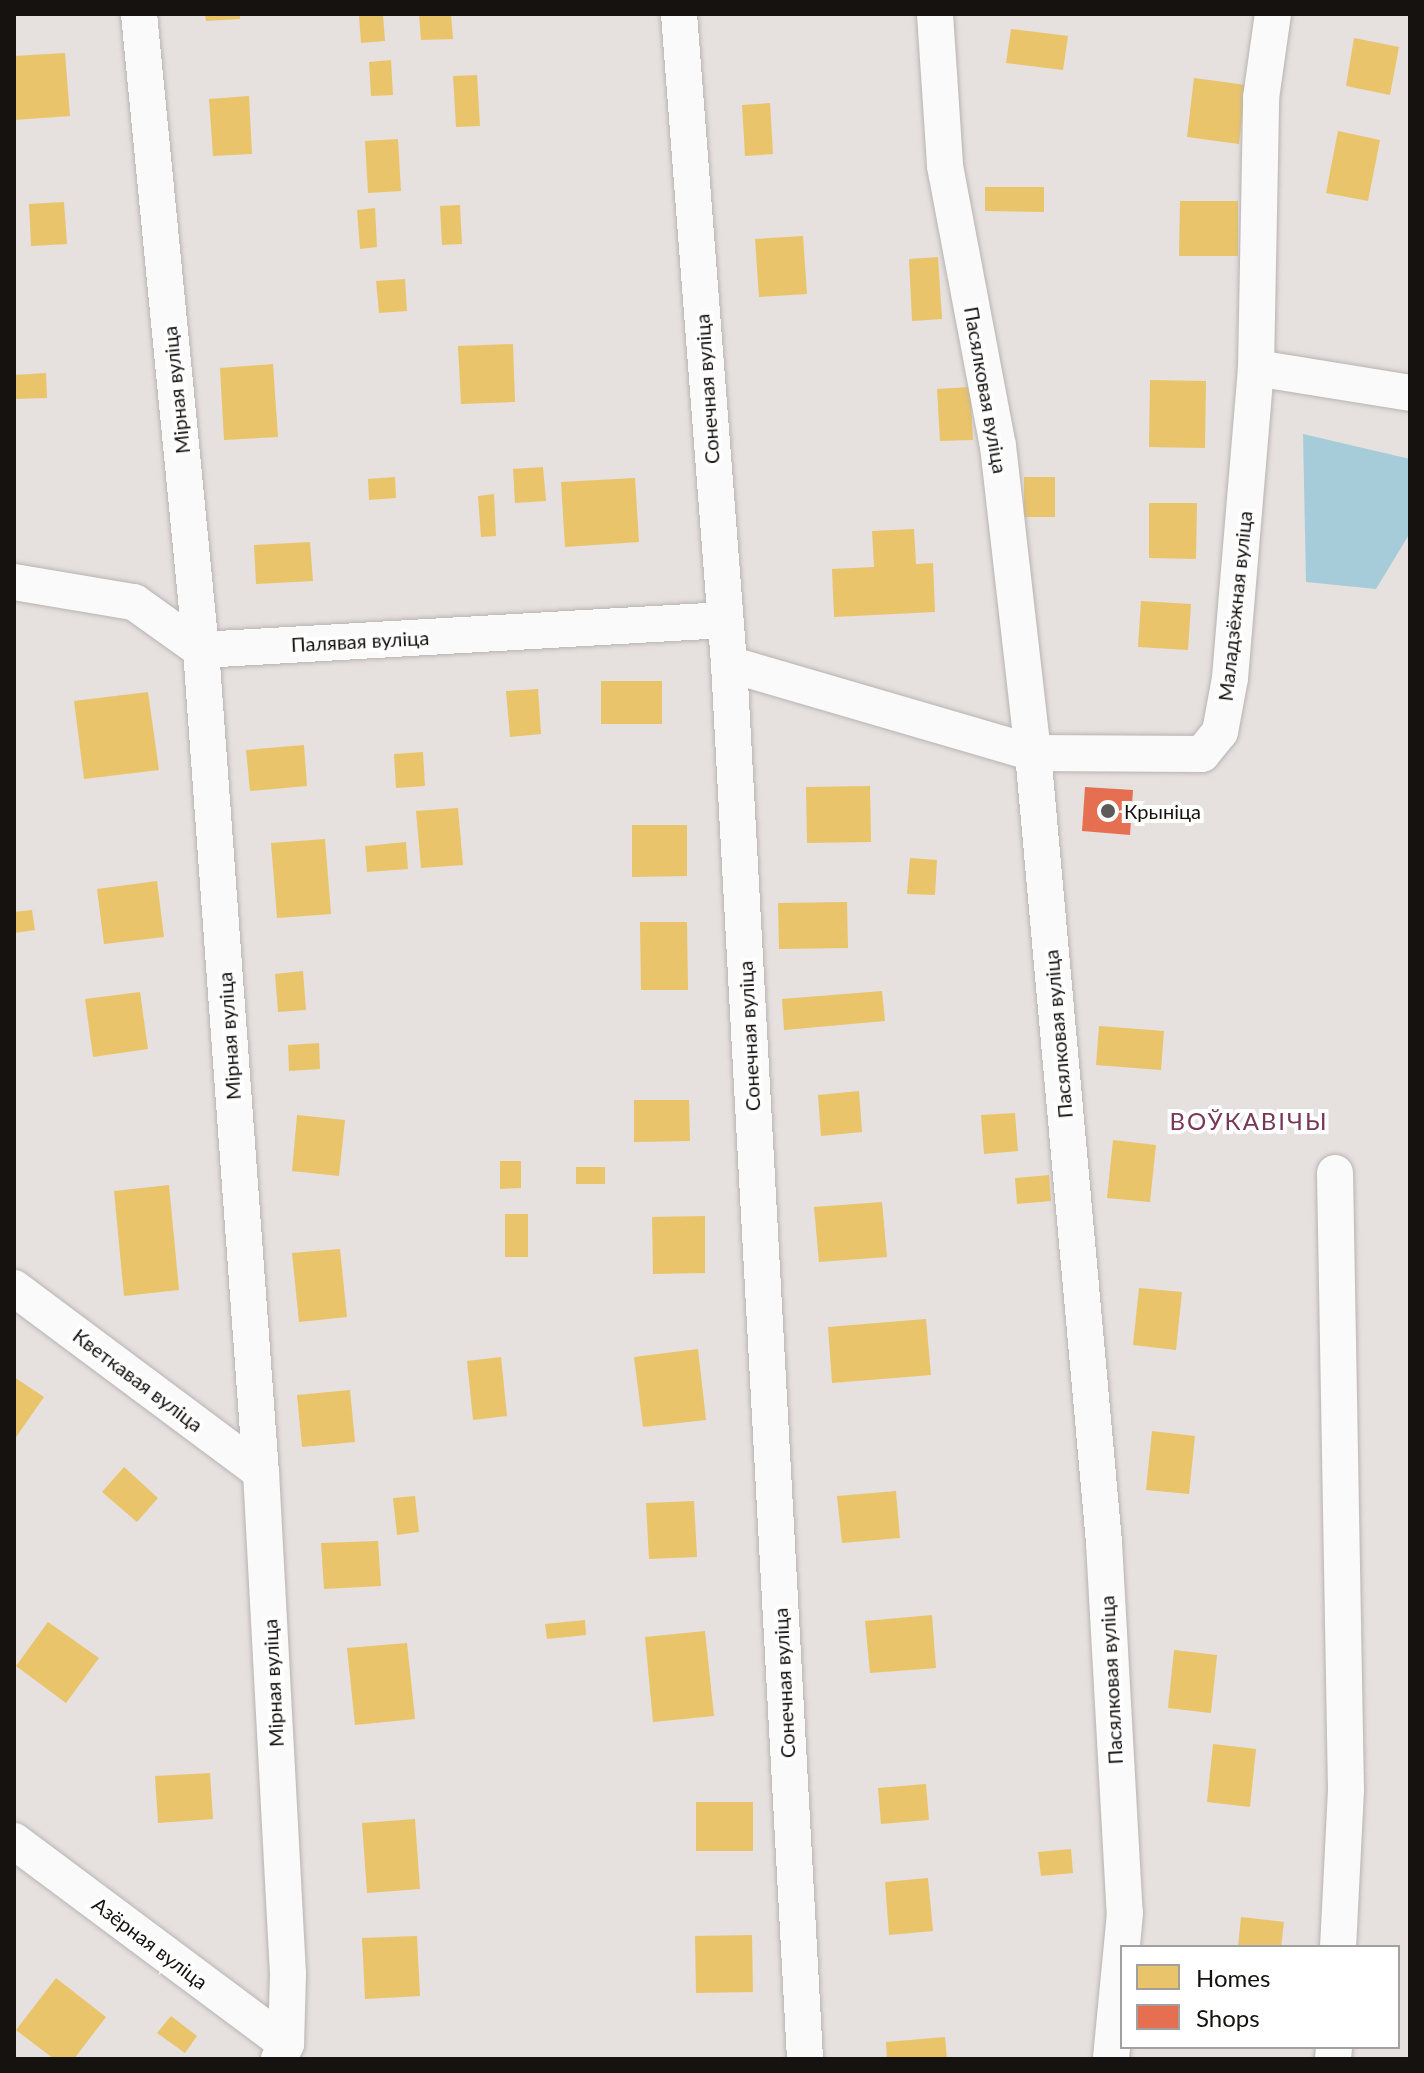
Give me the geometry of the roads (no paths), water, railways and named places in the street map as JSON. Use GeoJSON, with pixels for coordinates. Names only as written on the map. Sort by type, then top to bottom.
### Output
{"type":"FeatureCollection","features":[{"type":"Feature","properties":{"kind":"street","name":"Мірная вуліца"},"geometry":{"type":"LineString","coordinates":[[139,14],[201,650],[261,1472],[288,1974],[282,2052]]}},
{"type":"Feature","properties":{"kind":"street","name":"Сонечная вуліца"},"geometry":{"type":"LineString","coordinates":[[679,14],[729,664],[805,2059]]}},
{"type":"Feature","properties":{"kind":"street","name":"Пасялковая вуліца"},"geometry":{"type":"LineString","coordinates":[[935,14],[945,166],[998,446],[1033,753],[1104,1543],[1125,1913],[1122,1945]]}},
{"type":"Feature","properties":{"kind":"street","name":"Маладзёжная вуліца"},"geometry":{"type":"LineString","coordinates":[[729,664],[1033,753],[1202,754],[1220,732],[1230,678],[1256,368],[1261,98],[1273,14]]}},
{"type":"Feature","properties":{"kind":"street"},"geometry":{"type":"LineString","coordinates":[[1256,368],[1410,393]]}},
{"type":"Feature","properties":{"kind":"street"},"geometry":{"type":"LineString","coordinates":[[14,582],[134,602],[201,650]]}},
{"type":"Feature","properties":{"kind":"street","name":"Палявая вуліца"},"geometry":{"type":"LineString","coordinates":[[201,650],[724,620]]}},
{"type":"Feature","properties":{"kind":"street"},"geometry":{"type":"LineString","coordinates":[[1335,1173],[1346,1790],[1338,1945]]}},
{"type":"Feature","properties":{"kind":"street","name":"Кветкавая вуліца"},"geometry":{"type":"LineString","coordinates":[[14,1288],[261,1472]]}},
{"type":"Feature","properties":{"kind":"street","name":"Азёрная вуліца"},"geometry":{"type":"LineString","coordinates":[[14,1841],[282,2052]]}},
{"type":"Feature","properties":{"kind":"street","name":"Пасялковая вуліца"},"geometry":{"type":"LineString","coordinates":[[1111,2059],[1120,1965]]}},
{"type":"Feature","properties":{"kind":"water"},"geometry":{"type":"Polygon","coordinates":[[[1303,434],[1410,459],[1410,533],[1376,589],[1306,582],[1303,434]]]}},
{"type":"Feature","properties":{"kind":"place","name":"Крыніца"},"geometry":{"type":"Point","coordinates":[1108,811]}},
{"type":"Feature","properties":{"kind":"district","name":"ВОЎКАВІЧЫ"},"geometry":{"type":"Point","coordinates":[1249,1121]}}]}
